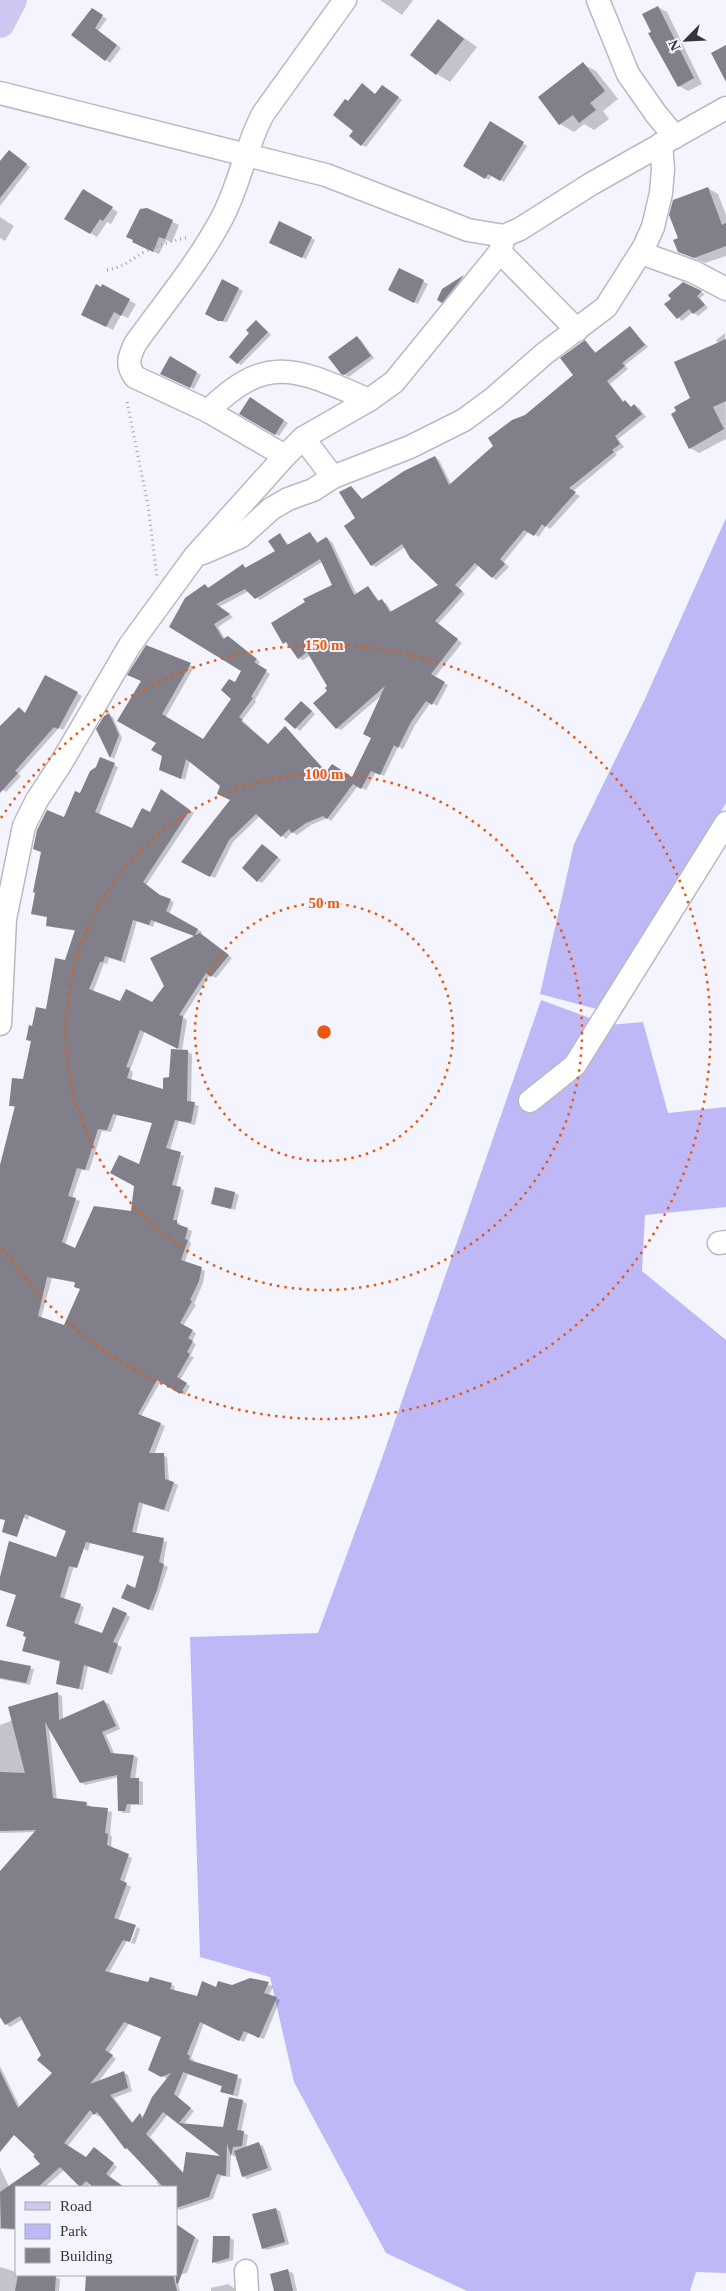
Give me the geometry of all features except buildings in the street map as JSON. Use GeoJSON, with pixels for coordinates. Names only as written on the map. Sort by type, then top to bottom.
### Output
{"type":"FeatureCollection","features":[{"type":"Feature","properties":{"kind":"main road"},"geometry":{"type":"LineString","coordinates":[[0,23],[12,0]]}},
{"type":"Feature","properties":{"kind":"street"},"geometry":{"type":"LineString","coordinates":[[285,456],[208,411],[136,377],[128,365],[129,356],[135,344],[201,252],[224,214],[254,131],[263,114],[345,0]]}},
{"type":"Feature","properties":{"kind":"street"},"geometry":{"type":"LineString","coordinates":[[196,556],[240,537],[271,509],[288,499],[313,490],[333,477],[410,447],[464,420],[544,354],[606,307],[641,253],[653,227],[661,193],[668,141],[656,114],[628,74],[598,0]]}},
{"type":"Feature","properties":{"kind":"street"},"geometry":{"type":"LineString","coordinates":[[0,93],[326,174],[468,230],[502,244],[577,330]]}},
{"type":"Feature","properties":{"kind":"street"},"geometry":{"type":"LineString","coordinates":[[0,1024],[3,924],[24,826],[37,800],[60,766],[130,646],[196,556],[303,438],[369,400],[394,382],[502,244],[520,229],[591,184],[726,108]]}},
{"type":"Feature","properties":{"kind":"street"},"geometry":{"type":"LineString","coordinates":[[641,253],[694,272],[726,289]]}},
{"type":"Feature","properties":{"kind":"street"},"geometry":{"type":"LineString","coordinates":[[208,411],[224,395],[242,382],[279,371],[297,372],[325,381],[369,400]]}},
{"type":"Feature","properties":{"kind":"street"},"geometry":{"type":"LineString","coordinates":[[303,438],[333,477]]}},
{"type":"Feature","properties":{"kind":"street"},"geometry":{"type":"LineString","coordinates":[[530,1101],[575,1065],[726,823]]}},
{"type":"Feature","properties":{"kind":"path"},"geometry":{"type":"LineString","coordinates":[[107,270],[125,266],[145,252],[167,243],[214,231]]}},
{"type":"Feature","properties":{"kind":"path"},"geometry":{"type":"LineString","coordinates":[[127,402],[148,505],[160,603]]}},
{"type":"Feature","properties":{"kind":"green space"},"geometry":{"type":"Polygon","coordinates":[[[726,518],[726,803],[604,1011],[540,994],[574,844],[644,701],[726,518]]]}},
{"type":"Feature","properties":{"kind":"green space"},"geometry":{"type":"Polygon","coordinates":[[[541,1000],[609,1025],[643,1022],[668,1113],[726,1107],[726,1207],[645,1215],[642,1271],[726,1340],[726,2273],[696,2272],[690,2291],[467,2291],[386,2253],[294,2082],[270,1977],[200,1957],[190,1637],[318,1633],[380,1464],[541,1000]]]}}]}
